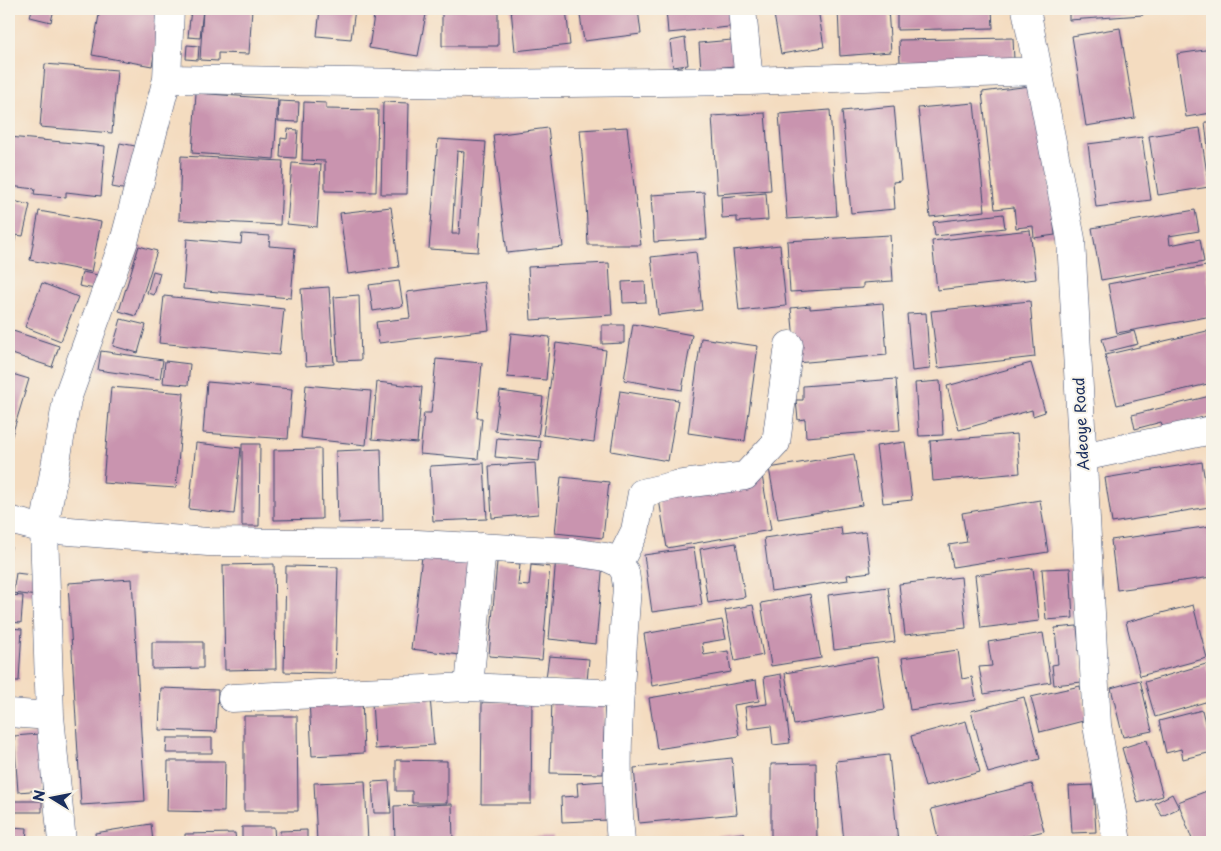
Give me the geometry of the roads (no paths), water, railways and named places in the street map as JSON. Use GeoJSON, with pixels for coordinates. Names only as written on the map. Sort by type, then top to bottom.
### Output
{"type":"FeatureCollection","features":[{"type":"Feature","properties":{"kind":"street"},"geometry":{"type":"LineString","coordinates":[[62,842],[50,716],[44,530],[67,400],[125,238],[167,79],[170,9]]}},
{"type":"Feature","properties":{"kind":"street"},"geometry":{"type":"LineString","coordinates":[[742,9],[749,81]]}},
{"type":"Feature","properties":{"kind":"street","name":"Adeoye Road"},"geometry":{"type":"LineString","coordinates":[[1026,9],[1070,239],[1097,725],[1117,842]]}},
{"type":"Feature","properties":{"kind":"street"},"geometry":{"type":"LineString","coordinates":[[167,79],[467,84],[749,81],[1038,71]]}},
{"type":"Feature","properties":{"kind":"street"},"geometry":{"type":"LineString","coordinates":[[619,563],[635,531],[642,493],[676,485],[745,476],[776,443],[789,345]]}},
{"type":"Feature","properties":{"kind":"street"},"geometry":{"type":"LineString","coordinates":[[1082,457],[1212,430]]}},
{"type":"Feature","properties":{"kind":"street"},"geometry":{"type":"LineString","coordinates":[[9,520],[44,530],[208,542],[417,544],[482,547],[572,552],[606,557],[619,563],[625,572],[627,586],[620,694],[618,764],[621,842]]}},
{"type":"Feature","properties":{"kind":"street"},"geometry":{"type":"LineString","coordinates":[[469,687],[482,547]]}},
{"type":"Feature","properties":{"kind":"street"},"geometry":{"type":"LineString","coordinates":[[232,698],[469,687],[620,694]]}},
{"type":"Feature","properties":{"kind":"street"},"geometry":{"type":"LineString","coordinates":[[9,713],[50,716]]}}]}
